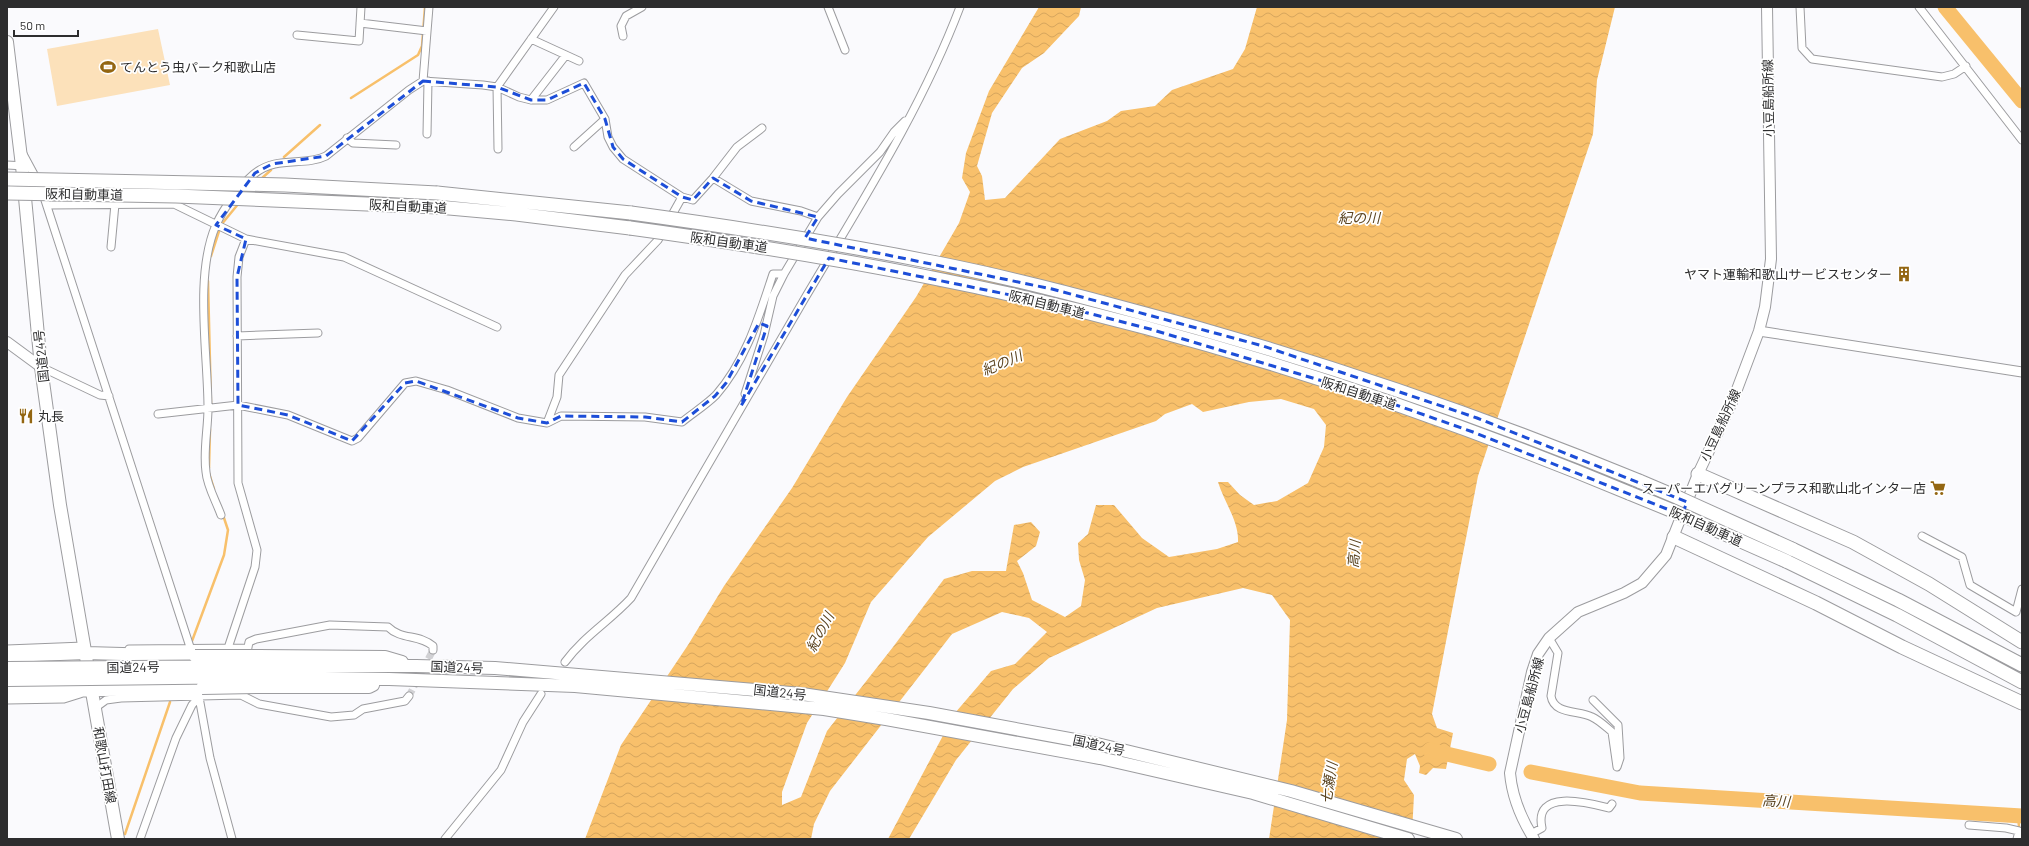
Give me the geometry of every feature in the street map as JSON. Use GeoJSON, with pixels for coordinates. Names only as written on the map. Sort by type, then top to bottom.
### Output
{"type":"FeatureCollection","features":[{"type":"Feature","properties":{"kind":"highway"},"geometry":{"type":"LineString","coordinates":[[7,175],[73,180]]}},
{"type":"Feature","properties":{"kind":"highway","name":"阪和自動車道"},"geometry":{"type":"LineString","coordinates":[[7,179],[285,185],[437,193],[631,213],[822,241],[940,263],[1052,289],[1263,346],[1365,379],[1484,421],[1639,481],[1792,549],[1898,600],[2022,665]]}},
{"type":"Feature","properties":{"kind":"highway","name":"阪和自動車道"},"geometry":{"type":"LineString","coordinates":[[7,193],[191,196],[438,207],[531,216],[630,228],[818,256],[935,278],[1045,302],[1150,329],[1359,392],[1481,435],[1673,511],[1786,561],[1897,614],[2022,682]]}},
{"type":"Feature","properties":{"kind":"highway"},"geometry":{"type":"LineString","coordinates":[[1698,474],[1853,542],[1929,584],[2022,642]]}},
{"type":"Feature","properties":{"kind":"highway"},"geometry":{"type":"LineString","coordinates":[[1674,537],[1816,603],[2022,703]]}},
{"type":"Feature","properties":{"kind":"main road","name":"小豆島船所線"},"geometry":{"type":"LineString","coordinates":[[1533,836],[1515,798],[1510,773],[1532,672],[1538,654],[1549,638],[1578,612],[1624,593],[1642,583],[1666,555],[1698,474],[1733,400],[1759,331],[1765,308],[1771,259],[1766,7]]}},
{"type":"Feature","properties":{"kind":"main road","name":"国道24号"},"geometry":{"type":"LineString","coordinates":[[7,42],[20,149],[26,166],[41,367],[60,505],[92,692]]}},
{"type":"Feature","properties":{"kind":"main road"},"geometry":{"type":"LineString","coordinates":[[7,342],[41,367]]}},
{"type":"Feature","properties":{"kind":"main road"},"geometry":{"type":"LineString","coordinates":[[7,656],[85,650],[100,653],[192,652],[258,671]]}},
{"type":"Feature","properties":{"kind":"main road","name":"国道24号"},"geometry":{"type":"LineString","coordinates":[[7,680],[416,666],[495,668],[802,694],[929,713],[1097,744],[1291,791],[1456,839]]}},
{"type":"Feature","properties":{"kind":"main road","name":"国道24号"},"geometry":{"type":"LineString","coordinates":[[7,668],[258,671],[389,679],[575,686],[824,709],[886,718],[1092,756],[1252,793],[1408,839]]}},
{"type":"Feature","properties":{"kind":"main road"},"geometry":{"type":"LineString","coordinates":[[7,692],[201,692],[258,671]]}},
{"type":"Feature","properties":{"kind":"main road","name":"和歌山打田線"},"geometry":{"type":"LineString","coordinates":[[92,692],[118,839]]}},
{"type":"Feature","properties":{"kind":"street"},"geometry":{"type":"LineString","coordinates":[[297,34],[359,41],[361,7]]}},
{"type":"Feature","properties":{"kind":"street"},"geometry":{"type":"LineString","coordinates":[[427,134],[425,31],[429,7]]}},
{"type":"Feature","properties":{"kind":"street"},"geometry":{"type":"LineString","coordinates":[[498,149],[497,87],[554,7]]}},
{"type":"Feature","properties":{"kind":"street"},"geometry":{"type":"LineString","coordinates":[[623,36],[621,26],[626,16],[642,7]]}},
{"type":"Feature","properties":{"kind":"street"},"geometry":{"type":"LineString","coordinates":[[828,7],[845,50]]}},
{"type":"Feature","properties":{"kind":"street"},"geometry":{"type":"LineString","coordinates":[[565,662],[584,640],[618,612],[631,598],[711,461],[741,406],[890,157],[908,118],[925,89],[960,7]]}},
{"type":"Feature","properties":{"kind":"street"},"geometry":{"type":"LineString","coordinates":[[1800,7],[1802,48],[1812,59],[1942,77],[1954,74],[1966,66]]}},
{"type":"Feature","properties":{"kind":"street"},"geometry":{"type":"LineString","coordinates":[[1919,7],[2022,140]]}},
{"type":"Feature","properties":{"kind":"street"},"geometry":{"type":"LineString","coordinates":[[360,23],[425,31]]}},
{"type":"Feature","properties":{"kind":"street"},"geometry":{"type":"LineString","coordinates":[[531,39],[580,61]]}},
{"type":"Feature","properties":{"kind":"street"},"geometry":{"type":"LineString","coordinates":[[531,100],[566,55]]}},
{"type":"Feature","properties":{"kind":"street"},"geometry":{"type":"LineString","coordinates":[[221,514],[205,471],[210,408],[204,291],[207,261],[219,226],[230,202],[255,173],[272,164],[285,161],[320,159],[426,81],[497,87],[519,97],[531,100],[547,100],[584,83],[605,119],[608,137],[613,147],[623,159],[682,197],[693,200],[713,178],[737,147],[762,128]]}},
{"type":"Feature","properties":{"kind":"street"},"geometry":{"type":"LineString","coordinates":[[741,406],[764,335],[773,296],[784,274],[818,217],[838,194],[880,152],[894,132],[908,118]]}},
{"type":"Feature","properties":{"kind":"street"},"geometry":{"type":"LineString","coordinates":[[574,147],[605,119]]}},
{"type":"Feature","properties":{"kind":"street"},"geometry":{"type":"LineString","coordinates":[[347,138],[353,143],[396,145]]}},
{"type":"Feature","properties":{"kind":"street"},"geometry":{"type":"LineString","coordinates":[[7,165],[26,166],[48,204],[192,652],[228,648],[247,648]]}},
{"type":"Feature","properties":{"kind":"street"},"geometry":{"type":"LineString","coordinates":[[713,178],[751,201],[801,211],[818,217]]}},
{"type":"Feature","properties":{"kind":"street"},"geometry":{"type":"LineString","coordinates":[[547,423],[556,396],[559,375],[624,275],[658,240],[682,197]]}},
{"type":"Feature","properties":{"kind":"street"},"geometry":{"type":"LineString","coordinates":[[48,204],[174,204],[246,239],[344,257],[497,327]]}},
{"type":"Feature","properties":{"kind":"street"},"geometry":{"type":"LineString","coordinates":[[111,247],[115,204]]}},
{"type":"Feature","properties":{"kind":"street"},"geometry":{"type":"LineString","coordinates":[[228,648],[255,567],[257,550],[238,483],[237,267],[246,239]]}},
{"type":"Feature","properties":{"kind":"street"},"geometry":{"type":"LineString","coordinates":[[158,414],[238,405],[288,415],[352,441],[358,438],[405,383],[416,381],[447,390],[518,418],[547,423],[561,416],[645,417],[682,422],[715,396],[726,382],[751,338],[773,274],[784,274]]}},
{"type":"Feature","properties":{"kind":"street"},"geometry":{"type":"LineString","coordinates":[[1759,331],[2022,372]]}},
{"type":"Feature","properties":{"kind":"street"},"geometry":{"type":"LineString","coordinates":[[237,336],[318,333]]}},
{"type":"Feature","properties":{"kind":"street"},"geometry":{"type":"LineString","coordinates":[[41,367],[100,396],[109,396]]}},
{"type":"Feature","properties":{"kind":"street"},"geometry":{"type":"LineString","coordinates":[[1922,536],[1962,557],[1970,585],[2016,612],[2022,589]]}},
{"type":"Feature","properties":{"kind":"street"},"geometry":{"type":"LineString","coordinates":[[241,695],[247,648],[249,642],[256,639],[330,625],[388,627],[394,634],[427,641],[433,646],[433,650]]}},
{"type":"Feature","properties":{"kind":"street"},"geometry":{"type":"LineString","coordinates":[[1549,638],[1558,653],[1551,696],[1552,702],[1556,707],[1592,716],[1612,732],[1617,767],[1620,758],[1618,725],[1593,700]]}},
{"type":"Feature","properties":{"kind":"street"},"geometry":{"type":"LineString","coordinates":[[7,649],[85,650]]}},
{"type":"Feature","properties":{"kind":"street"},"geometry":{"type":"LineString","coordinates":[[7,700],[64,698],[92,692]]}},
{"type":"Feature","properties":{"kind":"street"},"geometry":{"type":"LineString","coordinates":[[140,839],[176,738],[192,705],[201,692]]}},
{"type":"Feature","properties":{"kind":"street"},"geometry":{"type":"LineString","coordinates":[[201,692],[210,758],[232,839]]}},
{"type":"Feature","properties":{"kind":"street"},"geometry":{"type":"LineString","coordinates":[[95,708],[106,700],[172,696],[201,692],[241,695],[259,704],[330,717],[354,715],[362,709],[405,700],[409,696]]}},
{"type":"Feature","properties":{"kind":"street"},"geometry":{"type":"LineString","coordinates":[[445,839],[501,770],[523,722],[541,694]]}},
{"type":"Feature","properties":{"kind":"street"},"geometry":{"type":"LineString","coordinates":[[1533,836],[1542,828],[1540,820],[1546,809],[1554,803],[1574,800],[1609,808],[1612,804]]}},
{"type":"Feature","properties":{"kind":"street"},"geometry":{"type":"LineString","coordinates":[[1969,825],[2006,828],[2020,832],[2017,839]]}},
{"type":"Feature","properties":{"kind":"highlighted area"},"geometry":{"type":"Polygon","coordinates":[[[423,81],[497,87],[531,100],[547,100],[584,83],[605,119],[613,147],[623,159],[682,197],[693,200],[713,178],[751,201],[818,217],[805,238],[1052,289],[1263,346],[1477,418],[1687,502],[1682,515],[1473,432],[1359,392],[1150,329],[1045,302],[829,258],[741,406],[767,326],[759,323],[726,383],[715,396],[682,422],[645,417],[561,416],[547,423],[518,418],[416,381],[405,383],[352,441],[288,415],[238,405],[237,277],[246,239],[216,225],[255,173],[272,164],[326,156],[423,81]]]}},
{"type":"Feature","properties":{"kind":"shaded area","name":"てんとう虫パーク和歌山店"},"geometry":{"type":"Polygon","coordinates":[[[158,29],[170,85],[57,106],[47,49],[158,29]]]}},
{"type":"Feature","properties":{"kind":"water","name":"紀の川"},"geometry":{"type":"Polygon","coordinates":[[[1039,7],[1081,7],[1079,16],[1044,53],[1022,68],[992,113],[977,166],[982,176],[985,200],[1005,198],[1060,139],[1107,121],[1121,111],[1155,106],[1172,90],[1233,69],[1245,49],[1257,7],[1615,7],[1597,80],[1593,134],[1478,476],[1432,714],[1437,728],[1453,733],[1446,769],[1433,768],[1426,775],[1419,773],[1420,766],[1415,754],[1407,759],[1404,780],[1414,795],[1412,833],[1410,839],[1269,839],[1287,720],[1290,620],[1272,595],[1243,588],[1157,608],[1049,658],[1013,689],[956,760],[909,839],[888,839],[955,713],[991,671],[1015,664],[1047,632],[1029,618],[1002,612],[952,634],[830,791],[814,824],[811,839],[585,839],[621,745],[688,645],[724,586],[792,488],[847,397],[916,297],[959,223],[970,192],[962,178],[966,153],[989,91],[1039,7]],[[1281,399],[1249,402],[1203,412],[1192,404],[1165,414],[1156,421],[1023,467],[995,481],[928,537],[871,602],[845,663],[807,723],[782,792],[782,805],[801,797],[827,731],[944,579],[972,571],[1006,571],[1014,525],[1031,522],[1040,532],[1036,546],[1017,561],[1023,573],[1032,600],[1065,617],[1081,606],[1085,580],[1079,560],[1078,543],[1088,534],[1096,505],[1114,505],[1142,538],[1169,557],[1217,549],[1238,542],[1238,534],[1234,519],[1218,482],[1228,482],[1240,495],[1254,505],[1277,501],[1308,483],[1324,447],[1326,425],[1314,409],[1281,399]]]}},
{"type":"Feature","properties":{"kind":"waterway"},"geometry":{"type":"LineString","coordinates":[[351,98],[418,55],[422,46],[425,7]]}},
{"type":"Feature","properties":{"kind":"waterway"},"geometry":{"type":"LineString","coordinates":[[1945,7],[2022,101]]}},
{"type":"Feature","properties":{"kind":"waterway"},"geometry":{"type":"LineString","coordinates":[[284,157],[320,125]]}},
{"type":"Feature","properties":{"kind":"waterway"},"geometry":{"type":"LineString","coordinates":[[261,179],[271,170]]}},
{"type":"Feature","properties":{"kind":"waterway"},"geometry":{"type":"LineString","coordinates":[[211,256],[221,225],[239,203]]}},
{"type":"Feature","properties":{"kind":"waterway"},"geometry":{"type":"LineString","coordinates":[[208,281],[211,404]]}},
{"type":"Feature","properties":{"kind":"waterway"},"geometry":{"type":"LineString","coordinates":[[209,468],[210,429]]}},
{"type":"Feature","properties":{"kind":"waterway"},"geometry":{"type":"LineString","coordinates":[[209,473],[214,489]]}},
{"type":"Feature","properties":{"kind":"waterway"},"geometry":{"type":"LineString","coordinates":[[192,641],[224,555],[228,530],[223,515]]}},
{"type":"Feature","properties":{"kind":"waterway"},"geometry":{"type":"LineString","coordinates":[[125,834],[170,702]]}},
{"type":"Feature","properties":{"kind":"waterway","name":"高川"},"geometry":{"type":"LineString","coordinates":[[1430,750],[1489,764]]}},
{"type":"Feature","properties":{"kind":"waterway","name":"高川"},"geometry":{"type":"LineString","coordinates":[[1531,772],[1640,793],[2022,816]]}},
{"type":"Feature","properties":{"kind":"waterway"},"geometry":{"type":"LineString","coordinates":[[2018,815],[2019,827]]}},
{"type":"Feature","properties":{"kind":"tunnel"},"geometry":{"type":"LineString","coordinates":[[409,696],[433,650]]}},
{"type":"Feature","properties":{"kind":"place","name":"てんとう虫パーク和歌山店"},"geometry":{"type":"Point","coordinates":[108,67]}},
{"type":"Feature","properties":{"kind":"place","name":"ヤマト運輸和歌山サービスセンター"},"geometry":{"type":"Point","coordinates":[1904,274]}},
{"type":"Feature","properties":{"kind":"place","name":"丸長"},"geometry":{"type":"Point","coordinates":[26,416]}},
{"type":"Feature","properties":{"kind":"place","name":"スーパーエバグリーンプラス和歌山北インター店"},"geometry":{"type":"Point","coordinates":[1938,488]}},
{"type":"Feature","properties":{"kind":"water label","name":"七瀬川"},"geometry":{"type":"Point","coordinates":[1329,783]}}]}
